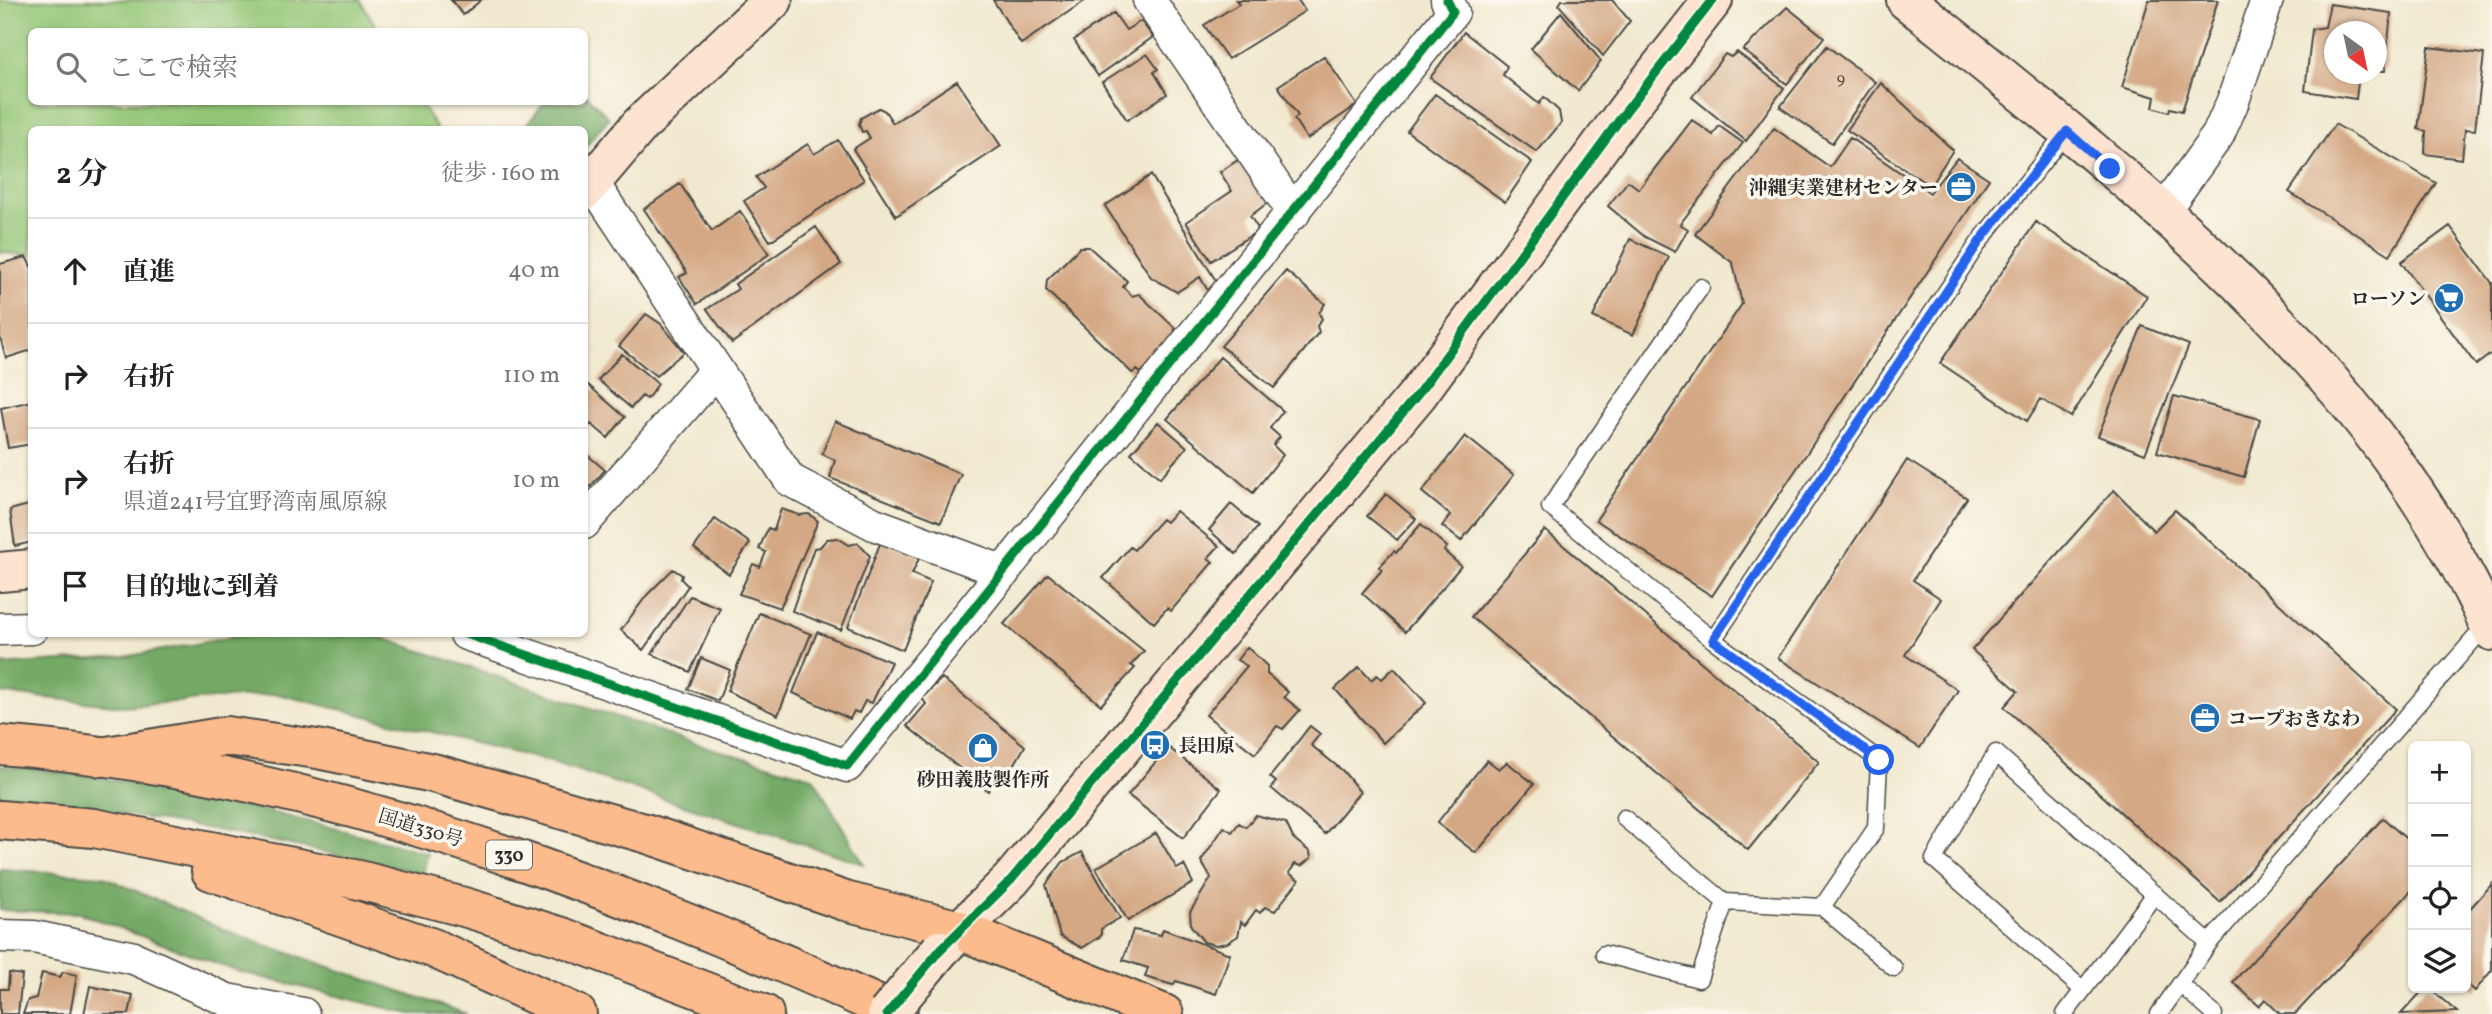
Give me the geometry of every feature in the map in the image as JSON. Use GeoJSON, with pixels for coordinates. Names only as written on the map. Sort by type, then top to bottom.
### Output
{"type":"FeatureCollection","features":[{"type":"Feature","properties":{"kind":"highway"},"geometry":{"type":"LineString","coordinates":[[101,757],[227,736],[317,748],[433,774],[558,807],[670,841],[1164,1014]]}},
{"type":"Feature","properties":{"kind":"highway","name":"国道330号"},"geometry":{"type":"LineString","coordinates":[[0,745],[217,775],[322,799],[437,831],[684,920],[898,1014]]}},
{"type":"Feature","properties":{"kind":"highway"},"geometry":{"type":"LineString","coordinates":[[0,820],[94,828],[359,880],[464,907],[574,941],[764,1014]]}},
{"type":"Feature","properties":{"kind":"highway"},"geometry":{"type":"LineString","coordinates":[[94,828],[143,849],[433,948],[577,1014]]}},
{"type":"Feature","properties":{"kind":"highway"},"geometry":{"type":"LineString","coordinates":[[817,977],[925,1014]]}},
{"type":"Feature","properties":{"kind":"street"},"geometry":{"type":"LineString","coordinates":[[773,0],[640,125],[588,186],[790,480],[874,524],[1004,572]]}},
{"type":"Feature","properties":{"kind":"street"},"geometry":{"type":"LineString","coordinates":[[1149,0],[1294,213]]}},
{"type":"Feature","properties":{"kind":"street"},"geometry":{"type":"LineString","coordinates":[[487,637],[847,766],[1453,12],[1447,0]]}},
{"type":"Feature","properties":{"kind":"street"},"geometry":{"type":"LineString","coordinates":[[887,1014],[950,940],[1011,880],[1418,394],[1626,111],[1713,0]]}},
{"type":"Feature","properties":{"kind":"street"},"geometry":{"type":"LineString","coordinates":[[1906,0],[2067,131],[2162,213],[2220,265],[2296,343],[2369,429],[2427,513],[2490,626]]}},
{"type":"Feature","properties":{"kind":"street"},"geometry":{"type":"LineString","coordinates":[[2162,213],[2218,135],[2233,101],[2267,0]]}},
{"type":"Feature","properties":{"kind":"street"},"geometry":{"type":"LineString","coordinates":[[588,518],[716,370]]}},
{"type":"Feature","properties":{"kind":"street"},"geometry":{"type":"LineString","coordinates":[[0,572],[28,569]]}},
{"type":"Feature","properties":{"kind":"street"},"geometry":{"type":"LineString","coordinates":[[0,629],[28,628]]}},
{"type":"Feature","properties":{"kind":"street"},"geometry":{"type":"LineString","coordinates":[[0,936],[34,937],[134,958],[227,1000],[303,1014]]}},
{"type":"Feature","properties":{"kind":"lane"},"geometry":{"type":"LineString","coordinates":[[1713,640],[1980,241],[2067,131]]}},
{"type":"Feature","properties":{"kind":"lane"},"geometry":{"type":"LineString","coordinates":[[1701,287],[1550,507],[1713,640],[1879,760],[1876,828],[1822,907]]}},
{"type":"Feature","properties":{"kind":"lane"},"geometry":{"type":"LineString","coordinates":[[2159,1014],[2209,943],[2490,626]]}},
{"type":"Feature","properties":{"kind":"lane"},"geometry":{"type":"LineString","coordinates":[[2083,990],[1934,859],[1996,753],[2209,943]]}},
{"type":"Feature","properties":{"kind":"lane"},"geometry":{"type":"LineString","coordinates":[[1624,818],[1725,902],[1822,907],[1894,968]]}},
{"type":"Feature","properties":{"kind":"lane"},"geometry":{"type":"LineString","coordinates":[[2065,1014],[2155,894]]}},
{"type":"Feature","properties":{"kind":"lane"},"geometry":{"type":"LineString","coordinates":[[1604,954],[1699,979],[1725,902]]}},
{"type":"Feature","properties":{"kind":"lane"},"geometry":{"type":"LineString","coordinates":[[2180,985],[2214,1014]]}},
{"type":"Feature","properties":{"kind":"green space"},"geometry":{"type":"Polygon","coordinates":[[[0,0],[360,0],[377,28],[28,28],[28,105],[422,105],[435,126],[28,126],[28,256],[0,252],[0,0]]]}},
{"type":"Feature","properties":{"kind":"green space"},"geometry":{"type":"Polygon","coordinates":[[[588,97],[609,118],[588,143],[588,126],[525,126],[543,105],[588,105],[588,97]]]}},
{"type":"Feature","properties":{"kind":"green space"},"geometry":{"type":"Polygon","coordinates":[[[234,637],[380,637],[700,745],[813,777],[864,864],[555,763],[278,694],[122,706],[0,693],[0,665],[124,657],[234,637]]]}},
{"type":"Feature","properties":{"kind":"green space"},"geometry":{"type":"Polygon","coordinates":[[[0,766],[109,779],[162,789],[269,812],[428,853],[423,874],[160,820],[0,800],[0,766]]]}},
{"type":"Feature","properties":{"kind":"green space"},"geometry":{"type":"Polygon","coordinates":[[[0,869],[102,876],[239,936],[467,1014],[411,1014],[236,971],[79,913],[0,910],[0,869]]]}},
{"type":"Feature","properties":{"kind":"building"},"geometry":{"type":"Polygon","coordinates":[[[451,0],[481,0],[463,15],[451,0]]]}},
{"type":"Feature","properties":{"kind":"building"},"geometry":{"type":"Polygon","coordinates":[[[993,0],[1086,0],[1021,44],[993,0]]]}},
{"type":"Feature","properties":{"kind":"building"},"geometry":{"type":"Polygon","coordinates":[[[1236,0],[1298,0],[1305,11],[1228,59],[1204,25],[1239,4],[1236,0]]]}},
{"type":"Feature","properties":{"kind":"building"},"geometry":{"type":"Polygon","coordinates":[[[1562,0],[1612,0],[1630,21],[1603,56],[1559,5],[1562,0]]]}},
{"type":"Feature","properties":{"kind":"building"},"geometry":{"type":"Polygon","coordinates":[[[2149,0],[2218,0],[2182,111],[2170,108],[2169,112],[2153,107],[2155,97],[2122,87],[2149,0]]]}},
{"type":"Feature","properties":{"kind":"building"},"geometry":{"type":"Polygon","coordinates":[[[2330,4],[2391,13],[2387,52],[2387,21],[2326,21],[2330,4]]]}},
{"type":"Feature","properties":{"kind":"building"},"geometry":{"type":"Polygon","coordinates":[[[1787,7],[1824,37],[1787,84],[1743,50],[1787,7]]]}},
{"type":"Feature","properties":{"kind":"building"},"geometry":{"type":"Polygon","coordinates":[[[1561,12],[1601,61],[1578,91],[1531,49],[1561,12]]]}},
{"type":"Feature","properties":{"kind":"building"},"geometry":{"type":"Polygon","coordinates":[[[1114,13],[1126,30],[1141,21],[1153,37],[1098,76],[1074,40],[1114,13]]]}},
{"type":"Feature","properties":{"kind":"building"},"geometry":{"type":"Polygon","coordinates":[[[2324,27],[2324,84],[2358,84],[2356,99],[2305,91],[2312,29],[2324,27]]]}},
{"type":"Feature","properties":{"kind":"building"},"geometry":{"type":"Polygon","coordinates":[[[1464,32],[1507,66],[1503,75],[1539,104],[1544,97],[1559,111],[1561,123],[1537,152],[1430,78],[1464,32]]]}},
{"type":"Feature","properties":{"kind":"building"},"geometry":{"type":"Polygon","coordinates":[[[1827,46],[1875,82],[1832,143],[1780,107],[1827,46]]]}},
{"type":"Feature","properties":{"kind":"building"},"geometry":{"type":"Polygon","coordinates":[[[2429,47],[2484,54],[2475,130],[2465,129],[2462,159],[2425,154],[2426,131],[2418,129],[2429,47]]]}},
{"type":"Feature","properties":{"kind":"building"},"geometry":{"type":"Polygon","coordinates":[[[1737,52],[1784,88],[1746,141],[1692,97],[1725,54],[1731,57],[1737,52]]]}},
{"type":"Feature","properties":{"kind":"building"},"geometry":{"type":"Polygon","coordinates":[[[1147,54],[1158,69],[1154,72],[1167,94],[1127,120],[1102,82],[1147,54]]]}},
{"type":"Feature","properties":{"kind":"building"},"geometry":{"type":"Polygon","coordinates":[[[1324,56],[1357,105],[1307,139],[1294,119],[1298,116],[1278,86],[1324,56]]]}},
{"type":"Feature","properties":{"kind":"building"},"geometry":{"type":"Polygon","coordinates":[[[957,81],[1001,146],[896,216],[853,149],[870,138],[866,131],[862,132],[859,124],[861,118],[879,108],[885,111],[893,123],[957,81]]]}},
{"type":"Feature","properties":{"kind":"building"},"geometry":{"type":"Polygon","coordinates":[[[1881,83],[1953,150],[1930,186],[1847,130],[1881,83]]]}},
{"type":"Feature","properties":{"kind":"building"},"geometry":{"type":"Polygon","coordinates":[[[1435,94],[1532,162],[1505,202],[1407,131],[1435,94]]]}},
{"type":"Feature","properties":{"kind":"building"},"geometry":{"type":"Polygon","coordinates":[[[1692,120],[1713,135],[1719,126],[1743,143],[1680,224],[1688,229],[1675,252],[1645,237],[1608,206],[1628,181],[1639,189],[1692,120]]]}},
{"type":"Feature","properties":{"kind":"building"},"geometry":{"type":"Polygon","coordinates":[[[2335,124],[2436,183],[2390,255],[2289,192],[2335,124]]]}},
{"type":"Feature","properties":{"kind":"building"},"geometry":{"type":"Polygon","coordinates":[[[1774,128],[1830,167],[1850,138],[1930,193],[1957,158],[1989,179],[1712,596],[1596,520],[1742,304],[1733,263],[1695,234],[1774,128]]]}},
{"type":"Feature","properties":{"kind":"building"},"geometry":{"type":"Polygon","coordinates":[[[838,140],[864,180],[770,241],[744,201],[764,188],[756,177],[808,144],[814,154],[838,140]]]}},
{"type":"Feature","properties":{"kind":"building"},"geometry":{"type":"Polygon","coordinates":[[[1241,158],[1269,202],[1250,216],[1259,230],[1211,261],[1186,222],[1232,191],[1220,172],[1241,158]]]}},
{"type":"Feature","properties":{"kind":"building"},"geometry":{"type":"Polygon","coordinates":[[[1151,175],[1221,289],[1211,296],[1200,277],[1177,292],[1151,277],[1105,206],[1151,175]]]}},
{"type":"Feature","properties":{"kind":"building"},"geometry":{"type":"Polygon","coordinates":[[[680,184],[712,231],[740,211],[769,254],[697,304],[679,277],[687,273],[644,209],[680,184]]]}},
{"type":"Feature","properties":{"kind":"building"},"geometry":{"type":"Polygon","coordinates":[[[2036,222],[2147,296],[2071,417],[2041,399],[2027,421],[1940,363],[2036,222]]]}},
{"type":"Feature","properties":{"kind":"building"},"geometry":{"type":"Polygon","coordinates":[[[2450,226],[2492,283],[2492,353],[2476,365],[2401,262],[2450,226]]]}},
{"type":"Feature","properties":{"kind":"building"},"geometry":{"type":"Polygon","coordinates":[[[816,227],[841,264],[732,343],[707,309],[738,289],[735,284],[816,227]]]}},
{"type":"Feature","properties":{"kind":"building"},"geometry":{"type":"Polygon","coordinates":[[[1630,239],[1669,257],[1633,335],[1593,317],[1630,239]]]}},
{"type":"Feature","properties":{"kind":"building"},"geometry":{"type":"Polygon","coordinates":[[[1080,247],[1089,247],[1127,281],[1123,287],[1132,296],[1139,294],[1175,328],[1174,338],[1141,373],[1137,370],[1132,373],[1046,290],[1047,280],[1080,247]]]}},
{"type":"Feature","properties":{"kind":"building"},"geometry":{"type":"Polygon","coordinates":[[[26,257],[28,261],[28,351],[6,358],[0,337],[0,264],[26,257]]]}},
{"type":"Feature","properties":{"kind":"building"},"geometry":{"type":"Polygon","coordinates":[[[1286,271],[1325,304],[1319,313],[1322,319],[1317,326],[1319,332],[1274,388],[1221,346],[1286,271]]]}},
{"type":"Feature","properties":{"kind":"building"},"geometry":{"type":"Polygon","coordinates":[[[646,314],[661,324],[684,352],[656,376],[619,346],[646,314]]]}},
{"type":"Feature","properties":{"kind":"building"},"geometry":{"type":"Polygon","coordinates":[[[2142,326],[2189,345],[2145,454],[2098,436],[2142,326]]]}},
{"type":"Feature","properties":{"kind":"building"},"geometry":{"type":"Polygon","coordinates":[[[622,354],[658,384],[647,399],[642,396],[631,408],[598,380],[622,354]]]}},
{"type":"Feature","properties":{"kind":"building"},"geometry":{"type":"Polygon","coordinates":[[[1220,357],[1283,411],[1270,428],[1280,437],[1273,445],[1283,455],[1253,493],[1167,419],[1220,357]]]}},
{"type":"Feature","properties":{"kind":"building"},"geometry":{"type":"Polygon","coordinates":[[[588,385],[625,417],[608,438],[591,424],[588,427],[588,385]]]}},
{"type":"Feature","properties":{"kind":"building"},"geometry":{"type":"Polygon","coordinates":[[[2174,396],[2260,419],[2244,477],[2157,452],[2174,396]]]}},
{"type":"Feature","properties":{"kind":"building"},"geometry":{"type":"Polygon","coordinates":[[[28,402],[28,445],[8,448],[1,408],[28,402]]]}},
{"type":"Feature","properties":{"kind":"building"},"geometry":{"type":"Polygon","coordinates":[[[835,421],[961,474],[941,522],[830,478],[835,460],[822,454],[835,421]]]}},
{"type":"Feature","properties":{"kind":"building"},"geometry":{"type":"Polygon","coordinates":[[[1158,422],[1187,447],[1160,478],[1131,453],[1158,422]]]}},
{"type":"Feature","properties":{"kind":"building"},"geometry":{"type":"Polygon","coordinates":[[[1465,436],[1514,475],[1461,541],[1442,526],[1450,515],[1422,492],[1465,436]]]}},
{"type":"Feature","properties":{"kind":"building"},"geometry":{"type":"Polygon","coordinates":[[[588,455],[605,470],[588,489],[588,455]]]}},
{"type":"Feature","properties":{"kind":"building"},"geometry":{"type":"Polygon","coordinates":[[[1907,460],[1967,498],[1913,580],[1941,599],[1905,655],[1958,690],[1920,748],[1778,658],[1907,460]]]}},
{"type":"Feature","properties":{"kind":"building"},"geometry":{"type":"Polygon","coordinates":[[[2114,490],[2154,531],[2175,510],[2396,709],[2220,902],[2004,707],[2018,691],[1972,650],[2114,490]]]}},
{"type":"Feature","properties":{"kind":"building"},"geometry":{"type":"Polygon","coordinates":[[[1386,494],[1416,519],[1397,540],[1367,516],[1386,494]]]}},
{"type":"Feature","properties":{"kind":"building"},"geometry":{"type":"Polygon","coordinates":[[[1231,504],[1258,527],[1236,554],[1209,530],[1231,504]]]}},
{"type":"Feature","properties":{"kind":"building"},"geometry":{"type":"Polygon","coordinates":[[[28,505],[28,543],[15,546],[10,510],[28,505]]]}},
{"type":"Feature","properties":{"kind":"building"},"geometry":{"type":"Polygon","coordinates":[[[781,509],[799,515],[809,514],[818,521],[780,608],[739,594],[753,564],[760,567],[766,552],[759,549],[768,528],[774,530],[781,509]]]}},
{"type":"Feature","properties":{"kind":"building"},"geometry":{"type":"Polygon","coordinates":[[[1176,511],[1219,546],[1208,558],[1213,562],[1171,611],[1167,608],[1154,623],[1103,578],[1130,547],[1134,550],[1162,519],[1166,522],[1176,511]]]}},
{"type":"Feature","properties":{"kind":"building"},"geometry":{"type":"Polygon","coordinates":[[[715,519],[750,543],[729,574],[694,548],[715,519]]]}},
{"type":"Feature","properties":{"kind":"building"},"geometry":{"type":"Polygon","coordinates":[[[1421,524],[1447,547],[1444,551],[1461,566],[1405,632],[1362,593],[1382,570],[1379,567],[1394,551],[1396,553],[1421,524]]]}},
{"type":"Feature","properties":{"kind":"building"},"geometry":{"type":"Polygon","coordinates":[[[1545,530],[1819,762],[1748,850],[1471,617],[1545,530]]]}},
{"type":"Feature","properties":{"kind":"building"},"geometry":{"type":"Polygon","coordinates":[[[838,538],[849,545],[858,543],[870,556],[841,630],[792,611],[814,548],[820,547],[827,539],[838,538]]]}},
{"type":"Feature","properties":{"kind":"building"},"geometry":{"type":"Polygon","coordinates":[[[881,541],[920,556],[912,574],[931,582],[903,650],[848,627],[881,541]]]}},
{"type":"Feature","properties":{"kind":"building"},"geometry":{"type":"Polygon","coordinates":[[[673,569],[682,575],[681,579],[688,586],[643,650],[621,630],[647,595],[673,569]]]}},
{"type":"Feature","properties":{"kind":"building"},"geometry":{"type":"Polygon","coordinates":[[[1048,574],[1144,651],[1131,665],[1135,668],[1101,705],[1004,624],[1048,574]]]}},
{"type":"Feature","properties":{"kind":"building"},"geometry":{"type":"Polygon","coordinates":[[[690,596],[720,608],[690,672],[652,654],[690,596]]]}},
{"type":"Feature","properties":{"kind":"building"},"geometry":{"type":"Polygon","coordinates":[[[759,613],[811,634],[778,715],[727,691],[759,613]]]}},
{"type":"Feature","properties":{"kind":"building"},"geometry":{"type":"Polygon","coordinates":[[[817,632],[891,662],[872,703],[865,701],[859,713],[854,711],[850,719],[793,693],[817,632]]]}},
{"type":"Feature","properties":{"kind":"building"},"geometry":{"type":"Polygon","coordinates":[[[1247,647],[1267,666],[1267,674],[1288,692],[1284,697],[1300,710],[1283,729],[1277,726],[1255,754],[1206,715],[1247,666],[1237,660],[1247,647]]]}},
{"type":"Feature","properties":{"kind":"building"},"geometry":{"type":"Polygon","coordinates":[[[701,658],[730,670],[718,701],[688,689],[701,658]]]}},
{"type":"Feature","properties":{"kind":"building"},"geometry":{"type":"Polygon","coordinates":[[[1359,667],[1371,680],[1377,675],[1382,679],[1394,668],[1426,703],[1383,743],[1335,689],[1359,667]]]}},
{"type":"Feature","properties":{"kind":"building"},"geometry":{"type":"Polygon","coordinates":[[[942,678],[1025,746],[1008,776],[995,782],[988,791],[907,726],[926,704],[922,698],[942,678]]]}},
{"type":"Feature","properties":{"kind":"building"},"geometry":{"type":"Polygon","coordinates":[[[1310,726],[1320,734],[1311,745],[1343,771],[1360,792],[1325,834],[1271,788],[1276,782],[1270,777],[1310,726]]]}},
{"type":"Feature","properties":{"kind":"building"},"geometry":{"type":"Polygon","coordinates":[[[1168,747],[1221,789],[1183,838],[1128,795],[1168,747]]]}},
{"type":"Feature","properties":{"kind":"building"},"geometry":{"type":"Polygon","coordinates":[[[1487,760],[1499,769],[1507,762],[1534,784],[1476,853],[1437,823],[1487,760]]]}},
{"type":"Feature","properties":{"kind":"building"},"geometry":{"type":"Polygon","coordinates":[[[1256,815],[1286,823],[1293,838],[1310,852],[1311,858],[1301,866],[1295,864],[1289,873],[1299,880],[1275,911],[1265,907],[1260,913],[1256,910],[1245,925],[1241,922],[1238,936],[1227,943],[1216,945],[1204,942],[1191,926],[1190,912],[1211,878],[1201,861],[1224,827],[1232,832],[1239,823],[1246,827],[1256,815]]]}},
{"type":"Feature","properties":{"kind":"building"},"geometry":{"type":"Polygon","coordinates":[[[2383,818],[2408,840],[2408,894],[2295,1014],[2280,1014],[2265,999],[2259,1006],[2233,982],[2383,818]]]}},
{"type":"Feature","properties":{"kind":"building"},"geometry":{"type":"Polygon","coordinates":[[[1156,833],[1177,869],[1184,865],[1193,883],[1128,921],[1096,868],[1156,833]]]}},
{"type":"Feature","properties":{"kind":"building"},"geometry":{"type":"Polygon","coordinates":[[[1082,852],[1120,918],[1101,929],[1101,936],[1082,948],[1060,936],[1046,885],[1063,862],[1082,852]]]}},
{"type":"Feature","properties":{"kind":"building"},"geometry":{"type":"Polygon","coordinates":[[[2492,884],[2492,970],[2475,991],[2471,987],[2471,907],[2492,884]]]}},
{"type":"Feature","properties":{"kind":"building"},"geometry":{"type":"Polygon","coordinates":[[[1163,929],[1230,954],[1216,994],[1176,981],[1173,985],[1145,977],[1148,968],[1123,960],[1133,930],[1161,935],[1163,929]]]}},
{"type":"Feature","properties":{"kind":"building"},"geometry":{"type":"Polygon","coordinates":[[[63,972],[77,975],[70,1014],[23,1014],[28,1000],[36,998],[42,973],[60,977],[63,972]]]}},
{"type":"Feature","properties":{"kind":"building"},"geometry":{"type":"Polygon","coordinates":[[[9,973],[22,975],[18,1014],[0,1014],[0,989],[8,989],[9,973]]]}},
{"type":"Feature","properties":{"kind":"building"},"geometry":{"type":"Polygon","coordinates":[[[90,986],[133,995],[129,1014],[84,1014],[90,986]]]}},
{"type":"Feature","properties":{"kind":"building"},"geometry":{"type":"Polygon","coordinates":[[[2420,993],[2435,993],[2457,1012],[2401,1014],[2420,993]]]}},
{"type":"Feature","properties":{"kind":"cycle path"},"geometry":{"type":"LineString","coordinates":[[475,637],[847,766],[1453,12],[1447,0]]}},
{"type":"Feature","properties":{"kind":"cycle path"},"geometry":{"type":"LineString","coordinates":[[887,1014],[940,950],[1011,880],[1418,394],[1626,111],[1713,0]]}},
{"type":"Feature","properties":{"kind":"place","name":"沖縄実業建材センター"},"geometry":{"type":"Point","coordinates":[1961,187]}},
{"type":"Feature","properties":{"kind":"place","name":"ローソン"},"geometry":{"type":"Point","coordinates":[2449,298]}},
{"type":"Feature","properties":{"kind":"place","name":"コープおきなわ"},"geometry":{"type":"Point","coordinates":[2205,718]}},
{"type":"Feature","properties":{"kind":"place","name":"長田原"},"geometry":{"type":"Point","coordinates":[1155,745]}},
{"type":"Feature","properties":{"kind":"place","name":"砂田義肢製作所"},"geometry":{"type":"Point","coordinates":[983,748]}},
{"type":"Feature","properties":{"kind":"route"},"geometry":{"type":"LineString","coordinates":[[1879,760],[1713,640],[1980,241],[2067,131],[2110,169]]}}]}
